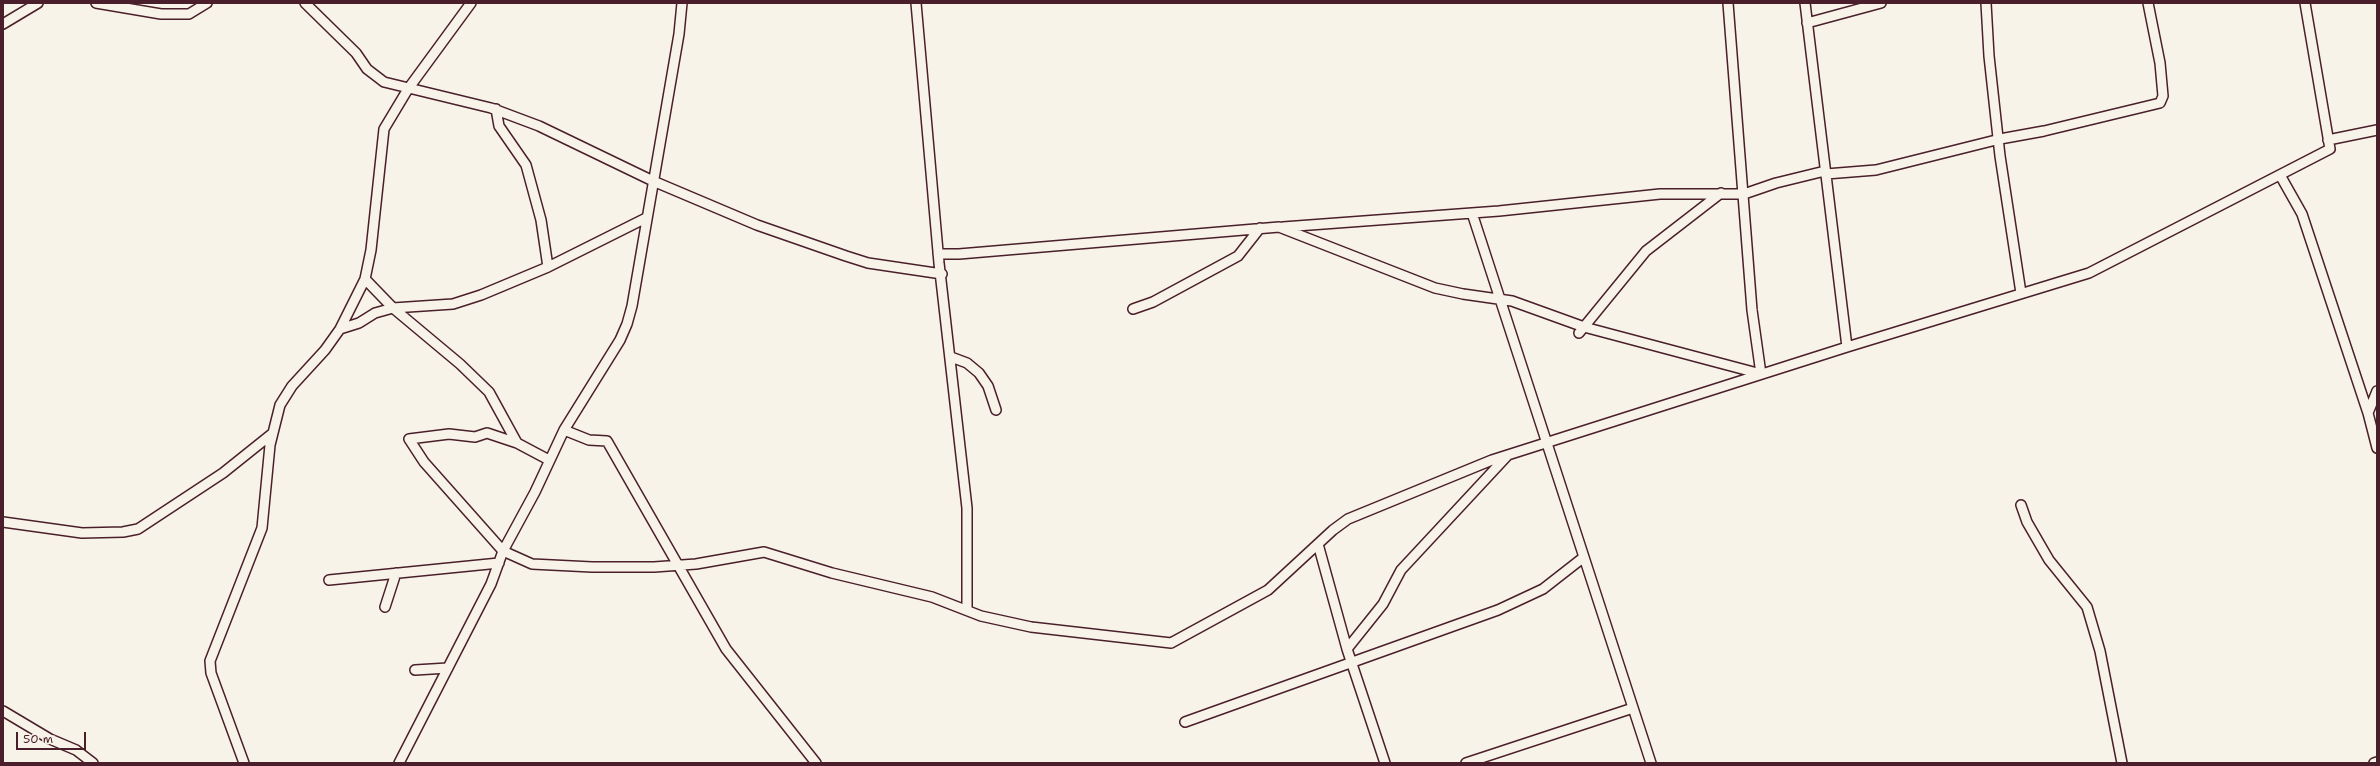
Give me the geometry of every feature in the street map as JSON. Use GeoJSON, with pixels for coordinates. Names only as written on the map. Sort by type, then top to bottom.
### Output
{"type":"FeatureCollection","features":[{"type":"Feature","properties":{"kind":"street"},"geometry":{"type":"LineString","coordinates":[[3,24],[38,3]]}},
{"type":"Feature","properties":{"kind":"street"},"geometry":{"type":"LineString","coordinates":[[96,3],[161,14],[189,14],[207,3]]}},
{"type":"Feature","properties":{"kind":"street"},"geometry":{"type":"LineString","coordinates":[[305,3],[356,53],[367,69],[384,82],[496,109],[539,126],[653,181],[757,225],[846,256],[868,263],[942,274]]}},
{"type":"Feature","properties":{"kind":"street"},"geometry":{"type":"LineString","coordinates":[[244,763],[211,673],[210,661],[262,528],[273,433],[280,405],[292,386],[326,350],[340,329],[365,279],[371,250],[384,129],[408,88],[471,3]]}},
{"type":"Feature","properties":{"kind":"street"},"geometry":{"type":"LineString","coordinates":[[399,763],[491,584],[503,551],[564,430],[620,340],[627,324],[632,306],[679,34],[682,3]]}},
{"type":"Feature","properties":{"kind":"street"},"geometry":{"type":"LineString","coordinates":[[916,3],[938,254],[942,274],[967,508],[967,610]]}},
{"type":"Feature","properties":{"kind":"street"},"geometry":{"type":"LineString","coordinates":[[1728,3],[1752,310],[1761,374]]}},
{"type":"Feature","properties":{"kind":"street"},"geometry":{"type":"LineString","coordinates":[[1805,3],[1848,347]]}},
{"type":"Feature","properties":{"kind":"street"},"geometry":{"type":"LineString","coordinates":[[1807,23],[1881,3]]}},
{"type":"Feature","properties":{"kind":"street"},"geometry":{"type":"LineString","coordinates":[[1986,3],[1989,56],[2000,139],[2000,156],[2021,294]]}},
{"type":"Feature","properties":{"kind":"street"},"geometry":{"type":"LineString","coordinates":[[938,254],[959,254],[1260,228],[1472,213],[1660,194],[1744,194],[1776,183],[1826,173],[1876,170],[2000,139],[2044,131],[2160,103],[2163,96],[2160,63],[2148,3]]}},
{"type":"Feature","properties":{"kind":"street"},"geometry":{"type":"LineString","coordinates":[[549,460],[517,443],[487,433],[475,437],[449,434],[409,440],[424,462],[503,551],[532,564],[599,567],[678,566],[764,552],[832,573],[932,597],[981,616],[1031,628],[1171,643],[1268,590],[1318,544],[1348,519],[1509,454],[1848,347],[2089,274],[2135,252],[2330,150],[2305,3]]}},
{"type":"Feature","properties":{"kind":"street"},"geometry":{"type":"LineString","coordinates":[[496,109],[499,126],[526,165],[541,220],[548,267]]}},
{"type":"Feature","properties":{"kind":"street"},"geometry":{"type":"LineString","coordinates":[[2328,140],[2377,130]]}},
{"type":"Feature","properties":{"kind":"street"},"geometry":{"type":"LineString","coordinates":[[2280,175],[2302,214],[2368,413],[2377,448]]}},
{"type":"Feature","properties":{"kind":"street"},"geometry":{"type":"LineString","coordinates":[[1581,330],[1646,251],[1721,193]]}},
{"type":"Feature","properties":{"kind":"street"},"geometry":{"type":"LineString","coordinates":[[1472,213],[1501,298],[1546,443],[1652,763]]}},
{"type":"Feature","properties":{"kind":"street"},"geometry":{"type":"LineString","coordinates":[[340,329],[359,323],[375,313],[392,308],[453,304],[481,295],[548,267],[646,218]]}},
{"type":"Feature","properties":{"kind":"street"},"geometry":{"type":"LineString","coordinates":[[1279,227],[1435,288],[1463,294],[1501,298],[1581,330],[1761,374]]}},
{"type":"Feature","properties":{"kind":"street"},"geometry":{"type":"LineString","coordinates":[[1133,309],[1153,302],[1238,256],[1260,228]]}},
{"type":"Feature","properties":{"kind":"street"},"geometry":{"type":"LineString","coordinates":[[365,279],[392,308],[460,364],[489,392],[517,443]]}},
{"type":"Feature","properties":{"kind":"street"},"geometry":{"type":"LineString","coordinates":[[951,357],[967,363],[979,373],[988,386],[996,410]]}},
{"type":"Feature","properties":{"kind":"street"},"geometry":{"type":"LineString","coordinates":[[2368,413],[2377,391]]}},
{"type":"Feature","properties":{"kind":"street"},"geometry":{"type":"LineString","coordinates":[[564,430],[589,440],[607,441],[726,649],[816,763]]}},
{"type":"Feature","properties":{"kind":"street"},"geometry":{"type":"LineString","coordinates":[[3,522],[82,533],[123,532],[138,529],[223,473],[273,433]]}},
{"type":"Feature","properties":{"kind":"street"},"geometry":{"type":"LineString","coordinates":[[1347,649],[1382,604],[1401,570],[1509,454]]}},
{"type":"Feature","properties":{"kind":"street"},"geometry":{"type":"LineString","coordinates":[[2021,505],[2027,522],[2049,560],[2087,607],[2094,626],[2108,685],[2122,763]]}},
{"type":"Feature","properties":{"kind":"street"},"geometry":{"type":"LineString","coordinates":[[1318,544],[1347,649],[1385,763]]}},
{"type":"Feature","properties":{"kind":"street"},"geometry":{"type":"LineString","coordinates":[[1185,722],[1498,610],[1543,589],[1584,557]]}},
{"type":"Feature","properties":{"kind":"street"},"geometry":{"type":"LineString","coordinates":[[329,580],[499,563]]}},
{"type":"Feature","properties":{"kind":"street"},"geometry":{"type":"LineString","coordinates":[[385,606],[396,573]]}},
{"type":"Feature","properties":{"kind":"street"},"geometry":{"type":"LineString","coordinates":[[415,670],[448,668]]}},
{"type":"Feature","properties":{"kind":"street"},"geometry":{"type":"LineString","coordinates":[[1466,763],[1634,708]]}},
{"type":"Feature","properties":{"kind":"street"},"geometry":{"type":"LineString","coordinates":[[3,711],[50,739],[76,750],[93,763]]}}]}
